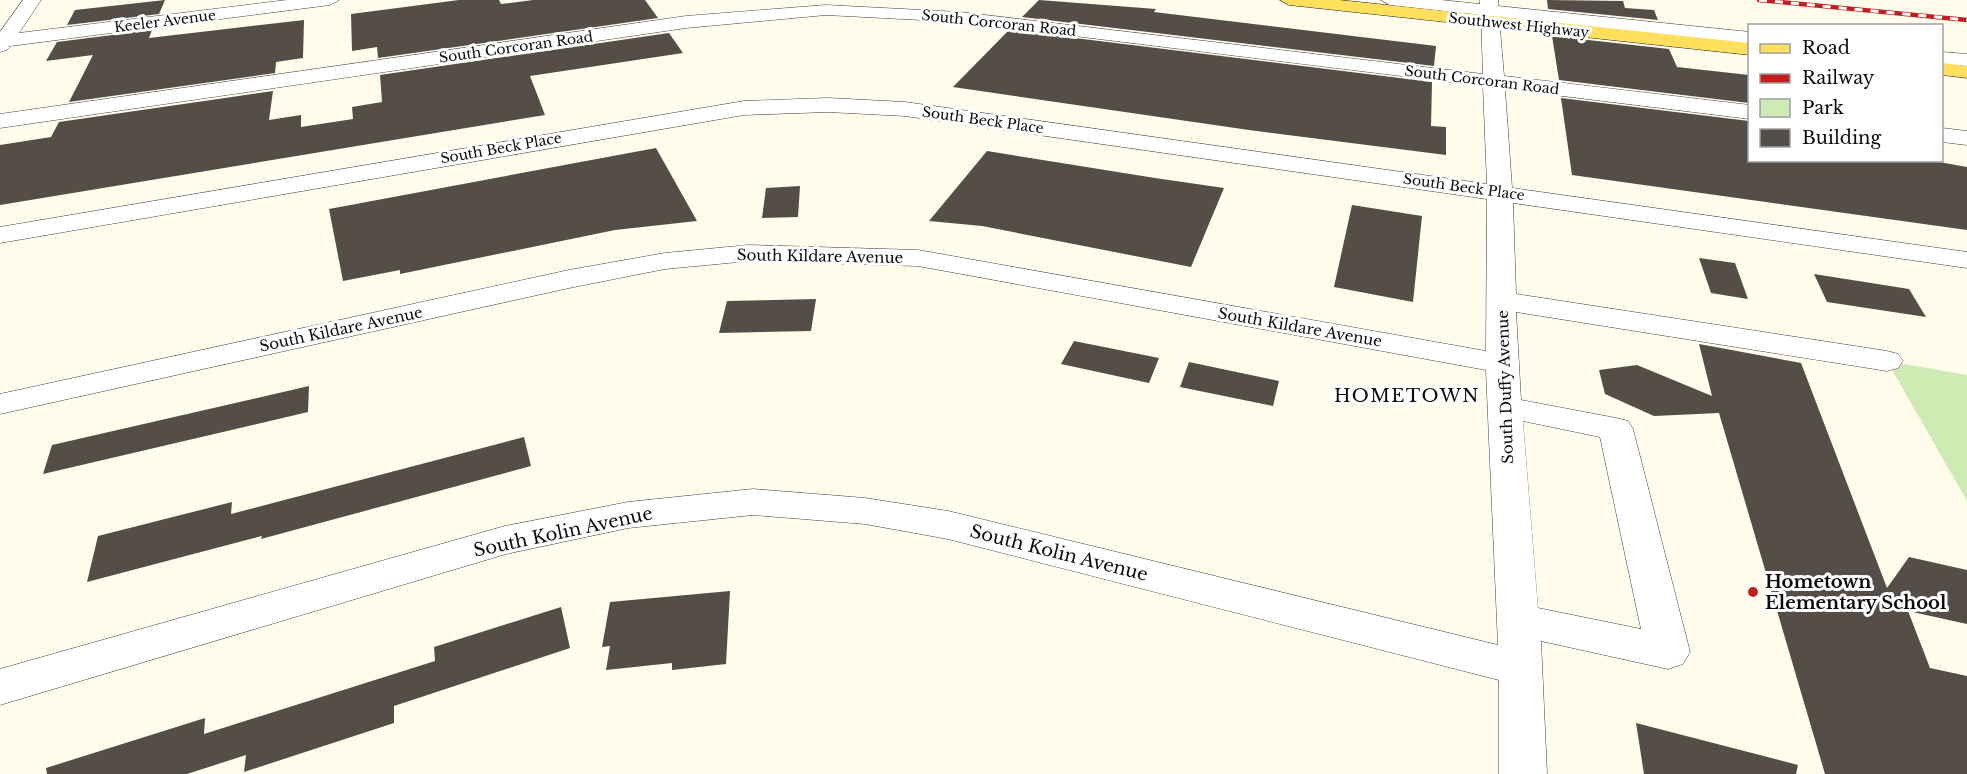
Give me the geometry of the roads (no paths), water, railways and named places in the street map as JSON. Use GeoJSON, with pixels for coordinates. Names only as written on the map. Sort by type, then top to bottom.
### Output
{"type":"FeatureCollection","features":[{"type":"Feature","properties":{"kind":"main road","name":"Southwest Highway"},"geometry":{"type":"LineString","coordinates":[[1289,0],[1489,11],[1748,49]]}},
{"type":"Feature","properties":{"kind":"main road"},"geometry":{"type":"LineString","coordinates":[[1943,69],[1967,72]]}},
{"type":"Feature","properties":{"kind":"street"},"geometry":{"type":"LineString","coordinates":[[1,43],[32,0]]}},
{"type":"Feature","properties":{"kind":"street","name":"Keeler Avenue"},"geometry":{"type":"LineString","coordinates":[[1,43],[330,0]]}},
{"type":"Feature","properties":{"kind":"street","name":"Southwest Highway"},"geometry":{"type":"LineString","coordinates":[[1390,0],[1748,38]]}},
{"type":"Feature","properties":{"kind":"street","name":"South Corcoran Road"},"geometry":{"type":"LineString","coordinates":[[0,121],[686,22],[826,10],[960,17],[1748,112]]}},
{"type":"Feature","properties":{"kind":"street","name":"South Duffy Avenue"},"geometry":{"type":"LineString","coordinates":[[1489,11],[1500,192],[1502,363],[1521,668],[1523,774]]}},
{"type":"Feature","properties":{"kind":"street"},"geometry":{"type":"LineString","coordinates":[[1943,58],[1967,60]]}},
{"type":"Feature","properties":{"kind":"street","name":"South Beck Place"},"geometry":{"type":"LineString","coordinates":[[0,235],[669,119],[744,108],[818,106],[905,109],[1967,260]]}},
{"type":"Feature","properties":{"kind":"street"},"geometry":{"type":"LineString","coordinates":[[1943,135],[1967,138]]}},
{"type":"Feature","properties":{"kind":"street","name":"South Kildare Avenue"},"geometry":{"type":"LineString","coordinates":[[0,404],[569,279],[665,261],[749,252],[918,258],[1502,363]]}},
{"type":"Feature","properties":{"kind":"street"},"geometry":{"type":"LineString","coordinates":[[1501,302],[1887,361]]}},
{"type":"Feature","properties":{"kind":"street"},"geometry":{"type":"LineString","coordinates":[[1504,407],[1616,429],[1668,652],[1518,620]]}},
{"type":"Feature","properties":{"kind":"street","name":"South Kolin Avenue"},"geometry":{"type":"LineString","coordinates":[[0,687],[505,540],[628,515],[753,502],[865,511],[948,525],[1521,668]]}},
{"type":"Feature","properties":{"kind":"railway"},"geometry":{"type":"LineString","coordinates":[[1759,0],[1967,20]]}},
{"type":"Feature","properties":{"kind":"place","name":"Hometown Elementary School"},"geometry":{"type":"Point","coordinates":[1753,592]}},
{"type":"Feature","properties":{"kind":"district","name":"HOMETOWN"},"geometry":{"type":"Point","coordinates":[1407,396]}}]}
